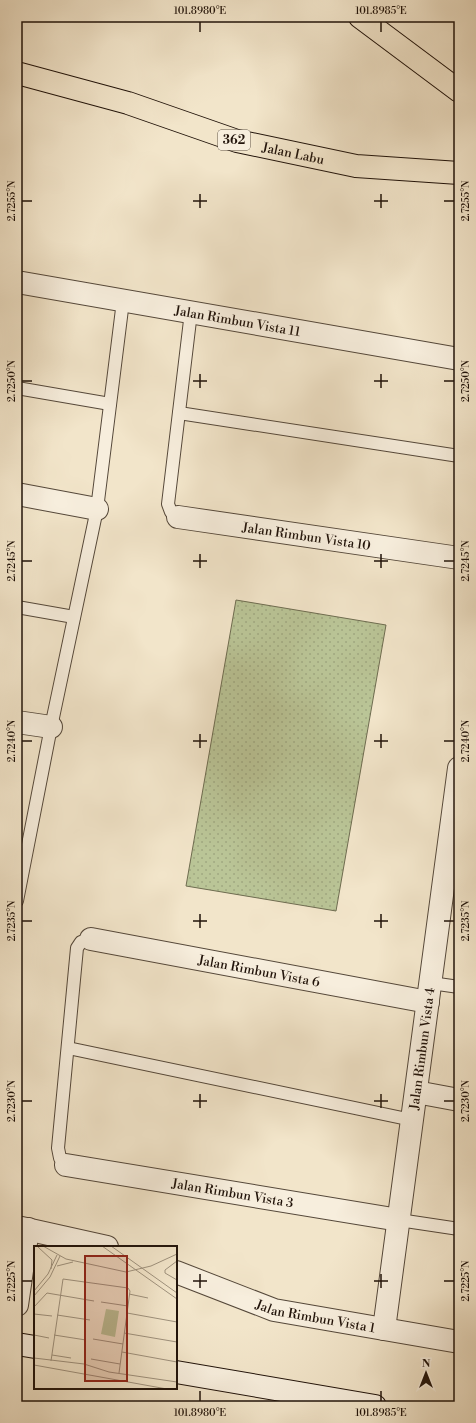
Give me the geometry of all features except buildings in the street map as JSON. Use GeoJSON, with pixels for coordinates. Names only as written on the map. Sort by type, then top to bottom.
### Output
{"type":"FeatureCollection","features":[{"type":"Feature","properties":{"kind":"main road"},"geometry":{"type":"LineString","coordinates":[[360,17],[459,90]]}},
{"type":"Feature","properties":{"kind":"main road","name":"Jalan Labu"},"geometry":{"type":"LineString","coordinates":[[17,73],[128,103],[237,141],[356,166],[459,173]]}},
{"type":"Feature","properties":{"kind":"street","name":"Jalan Rimbun Vista 11"},"geometry":{"type":"LineString","coordinates":[[17,282],[459,359]]}},
{"type":"Feature","properties":{"kind":"street"},"geometry":{"type":"LineString","coordinates":[[17,494],[97,509]]}},
{"type":"Feature","properties":{"kind":"street","name":"Jalan Rimbun Vista 10"},"geometry":{"type":"LineString","coordinates":[[178,516],[459,558]]}},
{"type":"Feature","properties":{"kind":"street"},"geometry":{"type":"LineString","coordinates":[[17,722],[51,727]]}},
{"type":"Feature","properties":{"kind":"street","name":"Jalan Rimbun Vista 4"},"geometry":{"type":"LineString","coordinates":[[384,1329],[429,992],[452,871],[459,768]]}},
{"type":"Feature","properties":{"kind":"street","name":"Jalan Rimbun Vista 6"},"geometry":{"type":"LineString","coordinates":[[91,939],[429,992]]}},
{"type":"Feature","properties":{"kind":"street"},"geometry":{"type":"LineString","coordinates":[[416,1092],[459,1100]]}},
{"type":"Feature","properties":{"kind":"street","name":"Jalan Rimbun Vista 3"},"geometry":{"type":"LineString","coordinates":[[66,1165],[399,1220]]}},
{"type":"Feature","properties":{"kind":"street"},"geometry":{"type":"LineString","coordinates":[[17,1305],[22,1228],[103,1246]]}},
{"type":"Feature","properties":{"kind":"street","name":"Jalan Rimbun Vista 1"},"geometry":{"type":"LineString","coordinates":[[177,1272],[274,1310],[459,1342]]}},
{"type":"Feature","properties":{"kind":"street"},"geometry":{"type":"LineString","coordinates":[[17,1344],[34,1347]]}},
{"type":"Feature","properties":{"kind":"street"},"geometry":{"type":"LineString","coordinates":[[177,1372],[375,1406]]}},
{"type":"Feature","properties":{"kind":"lane"},"geometry":{"type":"LineString","coordinates":[[17,900],[23,840],[51,727],[97,509],[123,301]]}},
{"type":"Feature","properties":{"kind":"lane"},"geometry":{"type":"LineString","coordinates":[[178,516],[171,512],[168,504],[191,312]]}},
{"type":"Feature","properties":{"kind":"lane"},"geometry":{"type":"LineString","coordinates":[[17,388],[110,404]]}},
{"type":"Feature","properties":{"kind":"lane"},"geometry":{"type":"LineString","coordinates":[[179,413],[459,456]]}},
{"type":"Feature","properties":{"kind":"lane"},"geometry":{"type":"LineString","coordinates":[[17,607],[74,617]]}},
{"type":"Feature","properties":{"kind":"lane"},"geometry":{"type":"LineString","coordinates":[[66,1165],[60,1158],[58,1148],[77,948],[81,942],[91,939]]}},
{"type":"Feature","properties":{"kind":"lane"},"geometry":{"type":"LineString","coordinates":[[429,992],[459,987]]}},
{"type":"Feature","properties":{"kind":"lane"},"geometry":{"type":"LineString","coordinates":[[68,1048],[412,1120]]}},
{"type":"Feature","properties":{"kind":"lane"},"geometry":{"type":"LineString","coordinates":[[399,1220],[459,1229]]}},
{"type":"Feature","properties":{"kind":"green space"},"geometry":{"type":"Polygon","coordinates":[[[236,600],[386,625],[336,911],[186,886],[236,600]]]}}]}
